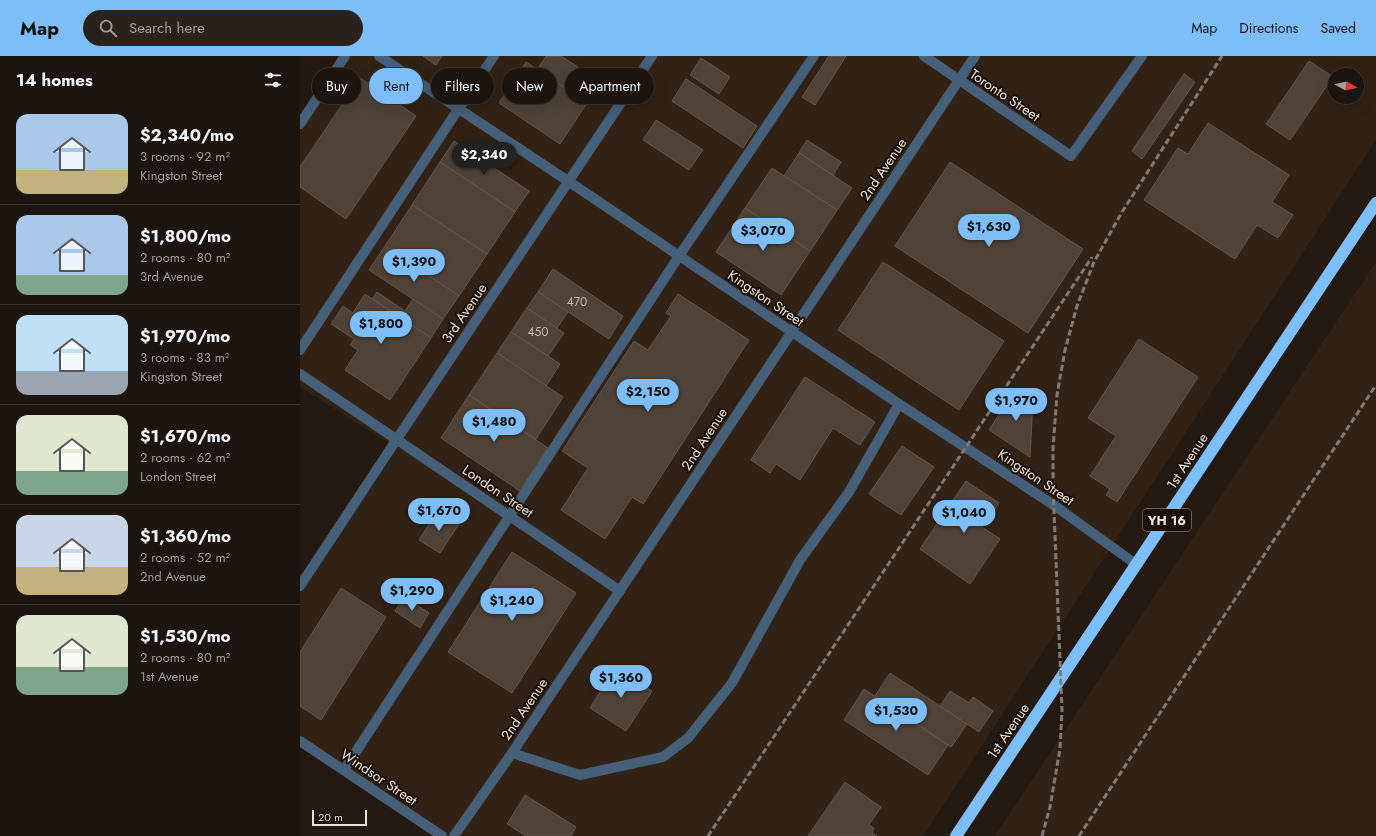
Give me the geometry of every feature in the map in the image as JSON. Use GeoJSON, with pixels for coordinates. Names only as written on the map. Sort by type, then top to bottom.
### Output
{"type":"FeatureCollection","features":[{"type":"Feature","properties":{"kind":"highway","name":"1st Avenue"},"geometry":{"type":"LineString","coordinates":[[956,836],[1376,203]]}},
{"type":"Feature","properties":{"kind":"street"},"geometry":{"type":"LineString","coordinates":[[300,124],[346,56]]}},
{"type":"Feature","properties":{"kind":"street","name":"Kingston Street"},"geometry":{"type":"LineString","coordinates":[[379,56],[459,108],[899,404],[1055,506],[1137,565]]}},
{"type":"Feature","properties":{"kind":"street"},"geometry":{"type":"LineString","coordinates":[[300,350],[494,56]]}},
{"type":"Feature","properties":{"kind":"street","name":"3rd Avenue"},"geometry":{"type":"LineString","coordinates":[[300,586],[652,56]]}},
{"type":"Feature","properties":{"kind":"street"},"geometry":{"type":"LineString","coordinates":[[344,770],[679,256],[814,56]]}},
{"type":"Feature","properties":{"kind":"street","name":"Toronto Street"},"geometry":{"type":"LineString","coordinates":[[924,56],[1071,156],[1142,56]]}},
{"type":"Feature","properties":{"kind":"street","name":"2nd Avenue"},"geometry":{"type":"LineString","coordinates":[[454,836],[512,753],[975,56]]}},
{"type":"Feature","properties":{"kind":"street","name":"London Street"},"geometry":{"type":"LineString","coordinates":[[300,374],[620,591]]}},
{"type":"Feature","properties":{"kind":"street"},"geometry":{"type":"LineString","coordinates":[[512,753],[580,775],[663,756],[688,738],[732,683],[800,560],[849,492],[899,404]]}},
{"type":"Feature","properties":{"kind":"street","name":"Windsor Street"},"geometry":{"type":"LineString","coordinates":[[300,741],[442,836]]}},
{"type":"Feature","properties":{"kind":"shaded area"},"geometry":{"type":"Polygon","coordinates":[[[346,56],[1376,56],[1376,140],[923,836],[443,836],[300,744],[300,594],[398,449],[300,387],[300,124],[314,104],[361,104],[361,68],[338,68],[346,56]]]}},
{"type":"Feature","properties":{"kind":"shaded area"},"geometry":{"type":"Polygon","coordinates":[[[1376,262],[1376,836],[995,836],[1376,262]]]}},
{"type":"Feature","properties":{"kind":"building"},"geometry":{"type":"Polygon","coordinates":[[[423,56],[442,56],[436,65],[423,56]]]}},
{"type":"Feature","properties":{"kind":"building"},"geometry":{"type":"Polygon","coordinates":[[[546,56],[561,56],[579,68],[565,68],[565,88],[557,83],[557,68],[538,68],[546,56]]]}},
{"type":"Feature","properties":{"kind":"building"},"geometry":{"type":"Polygon","coordinates":[[[829,56],[846,56],[815,105],[802,97],[829,56]]]}},
{"type":"Feature","properties":{"kind":"building"},"geometry":{"type":"Polygon","coordinates":[[[701,58],[730,77],[719,94],[690,75],[701,58]]]}},
{"type":"Feature","properties":{"kind":"building"},"geometry":{"type":"Polygon","coordinates":[[[1309,61],[1328,74],[1328,84],[1290,140],[1266,124],[1309,61]]]}},
{"type":"Feature","properties":{"kind":"building"},"geometry":{"type":"Polygon","coordinates":[[[526,62],[535,68],[522,68],[526,62]]]}},
{"type":"Feature","properties":{"kind":"building"},"geometry":{"type":"Polygon","coordinates":[[[1184,74],[1195,82],[1142,159],[1132,151],[1184,74]]]}},
{"type":"Feature","properties":{"kind":"building"},"geometry":{"type":"Polygon","coordinates":[[[361,79],[369,84],[369,104],[398,104],[416,116],[346,219],[300,187],[300,167],[342,104],[361,104],[361,79]]]}},
{"type":"Feature","properties":{"kind":"building"},"geometry":{"type":"Polygon","coordinates":[[[686,79],[757,126],[743,148],[672,101],[686,79]]]}},
{"type":"Feature","properties":{"kind":"building"},"geometry":{"type":"Polygon","coordinates":[[[557,83],[565,88],[565,104],[586,104],[560,144],[499,103],[502,98],[502,104],[557,104],[557,83]]]}},
{"type":"Feature","properties":{"kind":"building"},"geometry":{"type":"Polygon","coordinates":[[[656,120],[703,150],[689,170],[643,140],[656,120]]]}},
{"type":"Feature","properties":{"kind":"building"},"geometry":{"type":"Polygon","coordinates":[[[1208,123],[1289,175],[1272,202],[1293,215],[1278,238],[1257,225],[1235,259],[1144,200],[1178,148],[1188,154],[1208,123]]]}},
{"type":"Feature","properties":{"kind":"building"},"geometry":{"type":"Polygon","coordinates":[[[807,140],[841,162],[833,175],[799,153],[807,140]]]}},
{"type":"Feature","properties":{"kind":"building"},"geometry":{"type":"Polygon","coordinates":[[[454,141],[529,191],[515,212],[440,162],[454,141]]]}},
{"type":"Feature","properties":{"kind":"building"},"geometry":{"type":"Polygon","coordinates":[[[799,153],[852,188],[837,210],[784,176],[799,153]]]}},
{"type":"Feature","properties":{"kind":"building"},"geometry":{"type":"Polygon","coordinates":[[[440,162],[515,212],[487,254],[412,205],[440,162]]]}},
{"type":"Feature","properties":{"kind":"building"},"geometry":{"type":"Polygon","coordinates":[[[950,162],[1083,249],[1028,333],[895,246],[950,162]]]}},
{"type":"Feature","properties":{"kind":"building"},"geometry":{"type":"Polygon","coordinates":[[[772,168],[837,210],[810,251],[745,208],[772,168]]]}},
{"type":"Feature","properties":{"kind":"building"},"geometry":{"type":"Polygon","coordinates":[[[412,205],[487,254],[459,296],[385,246],[412,205]]]}},
{"type":"Feature","properties":{"kind":"building"},"geometry":{"type":"Polygon","coordinates":[[[745,208],[810,251],[781,295],[716,252],[745,208]]]}},
{"type":"Feature","properties":{"kind":"building"},"geometry":{"type":"Polygon","coordinates":[[[385,246],[459,296],[443,319],[369,270],[385,246]]]}},
{"type":"Feature","properties":{"kind":"building"},"geometry":{"type":"Polygon","coordinates":[[[883,262],[1004,341],[959,410],[838,330],[883,262]]]}},
{"type":"Feature","properties":{"kind":"building"},"geometry":{"type":"Polygon","coordinates":[[[553,269],[623,316],[609,339],[538,292],[553,269]]]}},
{"type":"Feature","properties":{"kind":"building"},"geometry":{"type":"Polygon","coordinates":[[[377,292],[405,311],[413,299],[443,319],[431,338],[372,299],[377,292]]]}},
{"type":"Feature","properties":{"kind":"building"},"geometry":{"type":"Polygon","coordinates":[[[538,292],[568,312],[557,328],[527,308],[538,292]]]}},
{"type":"Feature","properties":{"kind":"building"},"geometry":{"type":"Polygon","coordinates":[[[365,294],[431,338],[390,400],[345,370],[358,350],[350,345],[354,339],[331,324],[343,306],[353,313],[365,294]]]}},
{"type":"Feature","properties":{"kind":"building"},"geometry":{"type":"Polygon","coordinates":[[[678,294],[749,340],[643,504],[632,497],[605,539],[561,510],[588,468],[562,451],[634,341],[648,350],[671,316],[666,313],[678,294]]]}},
{"type":"Feature","properties":{"kind":"building"},"geometry":{"type":"Polygon","coordinates":[[[527,308],[564,333],[548,356],[511,332],[527,308]]]}},
{"type":"Feature","properties":{"kind":"building"},"geometry":{"type":"Polygon","coordinates":[[[511,332],[560,364],[546,386],[497,353],[511,332]]]}},
{"type":"Feature","properties":{"kind":"building"},"geometry":{"type":"Polygon","coordinates":[[[1139,339],[1198,377],[1117,502],[1106,495],[1110,489],[1090,476],[1116,436],[1088,418],[1139,339]]]}},
{"type":"Feature","properties":{"kind":"building"},"geometry":{"type":"Polygon","coordinates":[[[497,353],[563,397],[536,439],[469,395],[497,353]]]}},
{"type":"Feature","properties":{"kind":"building"},"geometry":{"type":"Polygon","coordinates":[[[805,377],[875,422],[860,445],[833,428],[800,480],[776,464],[770,473],[751,460],[805,377]]]}},
{"type":"Feature","properties":{"kind":"building"},"geometry":{"type":"Polygon","coordinates":[[[1016,388],[1033,399],[1030,457],[989,430],[1016,388]]]}},
{"type":"Feature","properties":{"kind":"building"},"geometry":{"type":"Polygon","coordinates":[[[469,395],[548,448],[520,491],[441,438],[469,395]]]}},
{"type":"Feature","properties":{"kind":"building"},"geometry":{"type":"Polygon","coordinates":[[[902,446],[934,467],[901,515],[869,494],[902,446]]]}},
{"type":"Feature","properties":{"kind":"building"},"geometry":{"type":"Polygon","coordinates":[[[966,481],[999,503],[982,527],[1000,539],[970,584],[920,549],[966,481]]]}},
{"type":"Feature","properties":{"kind":"building"},"geometry":{"type":"Polygon","coordinates":[[[438,510],[459,524],[440,553],[419,540],[438,510]]]}},
{"type":"Feature","properties":{"kind":"building"},"geometry":{"type":"Polygon","coordinates":[[[512,552],[576,593],[512,693],[448,652],[512,552]]]}},
{"type":"Feature","properties":{"kind":"building"},"geometry":{"type":"Polygon","coordinates":[[[341,588],[386,617],[321,720],[300,706],[300,652],[341,588]]]}},
{"type":"Feature","properties":{"kind":"building"},"geometry":{"type":"Polygon","coordinates":[[[404,597],[429,613],[420,628],[395,611],[404,597]]]}},
{"type":"Feature","properties":{"kind":"building"},"geometry":{"type":"Polygon","coordinates":[[[615,668],[652,691],[626,731],[590,708],[615,668]]]}},
{"type":"Feature","properties":{"kind":"building"},"geometry":{"type":"Polygon","coordinates":[[[890,673],[967,724],[951,747],[875,696],[890,673]]]}},
{"type":"Feature","properties":{"kind":"building"},"geometry":{"type":"Polygon","coordinates":[[[864,689],[948,745],[928,775],[844,720],[864,689]]]}},
{"type":"Feature","properties":{"kind":"building"},"geometry":{"type":"Polygon","coordinates":[[[950,691],[969,703],[973,697],[993,711],[979,732],[940,706],[950,691]]]}},
{"type":"Feature","properties":{"kind":"building"},"geometry":{"type":"Polygon","coordinates":[[[845,782],[881,807],[869,825],[874,828],[872,833],[877,836],[808,836],[845,782]]]}},
{"type":"Feature","properties":{"kind":"building"},"geometry":{"type":"Polygon","coordinates":[[[525,795],[576,827],[571,836],[526,836],[507,824],[525,795]]]}},
{"type":"Feature","properties":{"kind":"railway"},"geometry":{"type":"LineString","coordinates":[[1042,836],[1050,807],[1060,749],[1062,710],[1053,486],[1053,448],[1057,395],[1065,350],[1077,306],[1094,262],[1122,212],[1222,56]]}},
{"type":"Feature","properties":{"kind":"railway"},"geometry":{"type":"LineString","coordinates":[[708,836],[1092,257]]}},
{"type":"Feature","properties":{"kind":"railway"},"geometry":{"type":"LineString","coordinates":[[1079,836],[1376,385]]}}]}
